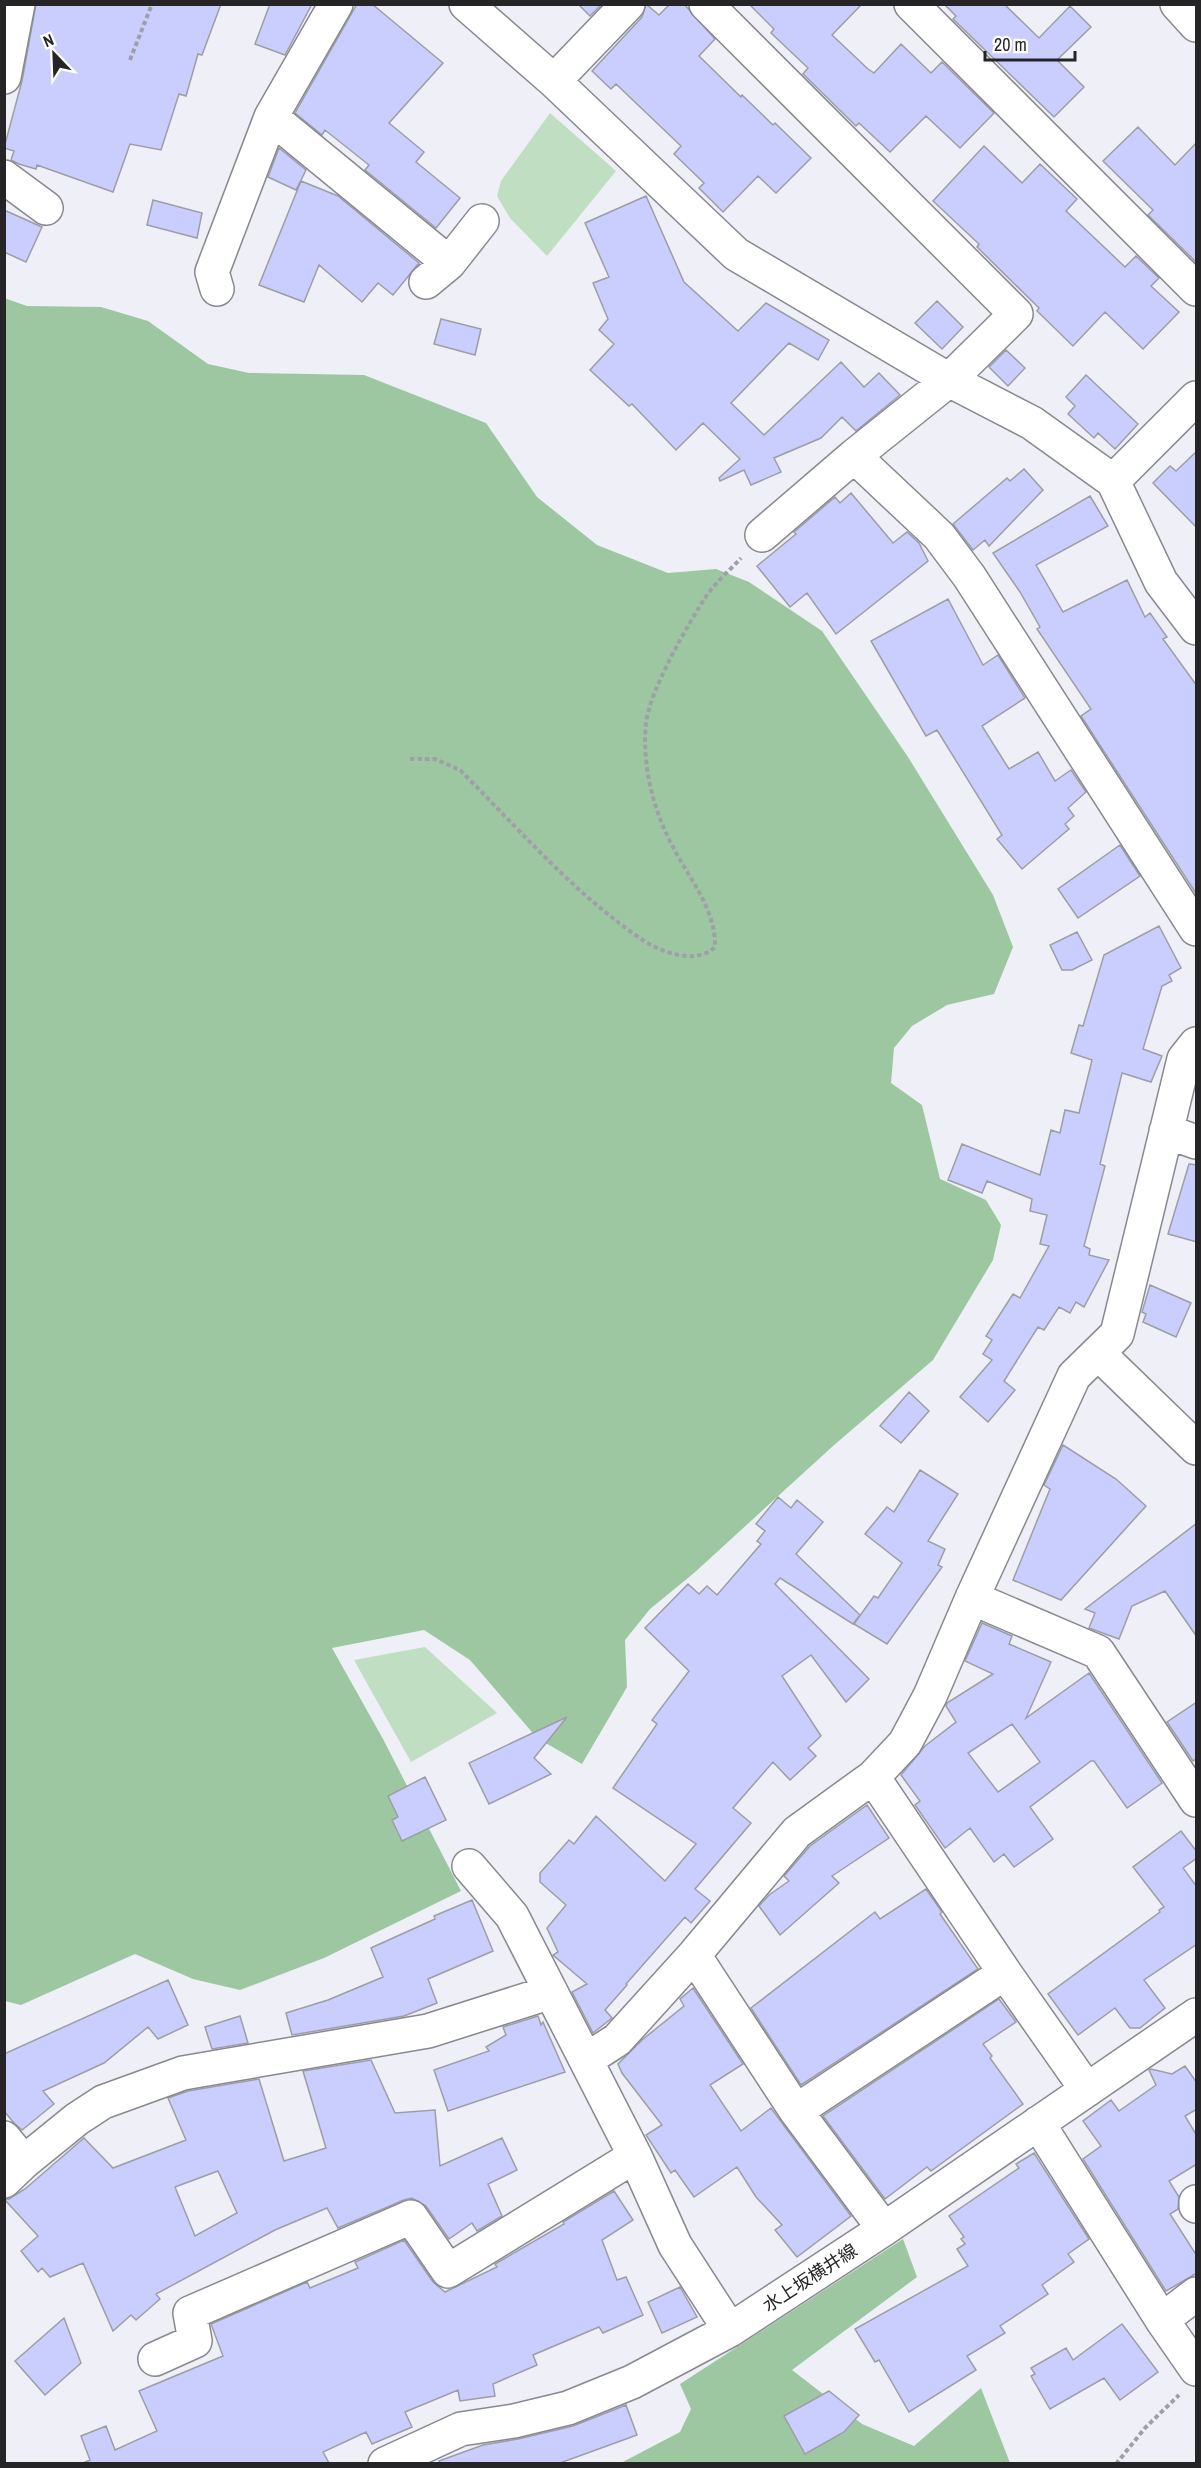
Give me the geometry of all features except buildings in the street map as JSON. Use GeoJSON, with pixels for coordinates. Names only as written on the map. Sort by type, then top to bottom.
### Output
{"type":"FeatureCollection","features":[{"type":"Feature","properties":{"kind":"street"},"geometry":{"type":"LineString","coordinates":[[4,77],[18,4]]}},
{"type":"Feature","properties":{"kind":"street"},"geometry":{"type":"LineString","coordinates":[[217,289],[212,272],[271,117],[336,4]]}},
{"type":"Feature","properties":{"kind":"street"},"geometry":{"type":"LineString","coordinates":[[466,4],[554,81],[736,254],[949,380],[1032,423],[1113,481],[1161,582],[1194,617]]}},
{"type":"Feature","properties":{"kind":"street"},"geometry":{"type":"LineString","coordinates":[[554,81],[628,4]]}},
{"type":"Feature","properties":{"kind":"street"},"geometry":{"type":"LineString","coordinates":[[706,4],[1016,314],[949,380],[854,456],[762,535]]}},
{"type":"Feature","properties":{"kind":"street"},"geometry":{"type":"LineString","coordinates":[[911,4],[1197,289]]}},
{"type":"Feature","properties":{"kind":"street"},"geometry":{"type":"LineString","coordinates":[[1177,4],[1197,25]]}},
{"type":"Feature","properties":{"kind":"street"},"geometry":{"type":"LineString","coordinates":[[271,117],[438,273],[482,221]]}},
{"type":"Feature","properties":{"kind":"street"},"geometry":{"type":"LineString","coordinates":[[4,177],[46,208]]}},
{"type":"Feature","properties":{"kind":"street"},"geometry":{"type":"LineString","coordinates":[[1113,481],[1197,398]]}},
{"type":"Feature","properties":{"kind":"street"},"geometry":{"type":"LineString","coordinates":[[854,456],[939,536],[969,576],[1197,929]]}},
{"type":"Feature","properties":{"kind":"street"},"geometry":{"type":"LineString","coordinates":[[586,2060],[617,2040],[694,1955],[797,1832],[873,1778],[905,1743],[930,1696],[972,1598],[1074,1377],[1118,1334],[1184,1059],[1197,1044]]}},
{"type":"Feature","properties":{"kind":"street"},"geometry":{"type":"LineString","coordinates":[[1166,1131],[1197,1142]]}},
{"type":"Feature","properties":{"kind":"street"},"geometry":{"type":"LineString","coordinates":[[1098,1353],[1197,1448]]}},
{"type":"Feature","properties":{"kind":"street"},"geometry":{"type":"LineString","coordinates":[[972,1598],[1098,1652],[1197,1800]]}},
{"type":"Feature","properties":{"kind":"street"},"geometry":{"type":"LineString","coordinates":[[873,1778],[1087,2090]]}},
{"type":"Feature","properties":{"kind":"street"},"geometry":{"type":"LineString","coordinates":[[469,1866],[512,1916],[635,2156],[675,2245],[730,2330]]}},
{"type":"Feature","properties":{"kind":"street"},"geometry":{"type":"LineString","coordinates":[[694,1955],[796,2111],[884,2229]]}},
{"type":"Feature","properties":{"kind":"street"},"geometry":{"type":"LineString","coordinates":[[796,2111],[1005,1973]]}},
{"type":"Feature","properties":{"kind":"street"},"geometry":{"type":"LineString","coordinates":[[11,2160],[103,2102],[183,2073],[428,2031],[551,1992]]}},
{"type":"Feature","properties":{"kind":"street","name":"水上坂横井線"},"geometry":{"type":"LineString","coordinates":[[385,2463],[461,2429],[514,2421],[568,2408],[632,2382],[730,2330],[884,2229],[1197,2015]]}},
{"type":"Feature","properties":{"kind":"street"},"geometry":{"type":"LineString","coordinates":[[1038,2123],[1162,2320],[1189,2381]]}},
{"type":"Feature","properties":{"kind":"street"},"geometry":{"type":"LineString","coordinates":[[155,2359],[195,2341],[190,2313],[411,2217],[448,2271],[635,2156]]}},
{"type":"Feature","properties":{"kind":"street"},"geometry":{"type":"LineString","coordinates":[[1162,2320],[1197,2294]]}},
{"type":"Feature","properties":{"kind":"path"},"geometry":{"type":"LineString","coordinates":[[130,60],[152,4]]}},
{"type":"Feature","properties":{"kind":"path"},"geometry":{"type":"LineString","coordinates":[[410,759],[435,759],[460,770],[581,892],[619,923],[655,947],[690,957],[702,956],[710,952],[715,947],[715,933],[711,920],[699,890],[662,825],[655,805],[646,765],[646,721],[663,674],[708,594],[762,535]]}},
{"type":"Feature","properties":{"kind":"path"},"geometry":{"type":"LineString","coordinates":[[1116,2463],[1189,2381]]}},
{"type":"Feature","properties":{"kind":"green space"},"geometry":{"type":"Polygon","coordinates":[[[550,113],[616,171],[547,256],[510,218],[497,196],[501,181],[550,113]]]}},
{"type":"Feature","properties":{"kind":"green space"},"geometry":{"type":"Polygon","coordinates":[[[4,298],[27,306],[101,307],[148,321],[208,364],[249,373],[364,375],[486,423],[537,497],[597,545],[668,573],[716,569],[749,582],[822,631],[908,757],[993,895],[1013,947],[994,994],[947,1005],[912,1026],[894,1048],[891,1083],[922,1105],[940,1179],[986,1200],[1001,1225],[993,1260],[933,1360],[833,1446],[694,1573],[650,1609],[625,1640],[627,1687],[582,1764],[537,1738],[470,1660],[424,1630],[332,1648],[383,1739],[461,1891],[324,1958],[240,1990],[193,1979],[135,1954],[21,2005],[5,2001],[4,298]]]}},
{"type":"Feature","properties":{"kind":"green space"},"geometry":{"type":"Polygon","coordinates":[[[425,1647],[497,1713],[411,1762],[354,1660],[425,1647]]]}},
{"type":"Feature","properties":{"kind":"green space"},"geometry":{"type":"Polygon","coordinates":[[[903,2239],[917,2277],[792,2370],[862,2424],[914,2446],[981,2388],[1010,2463],[619,2464],[680,2432],[691,2409],[680,2384],[903,2239]]]}}]}
